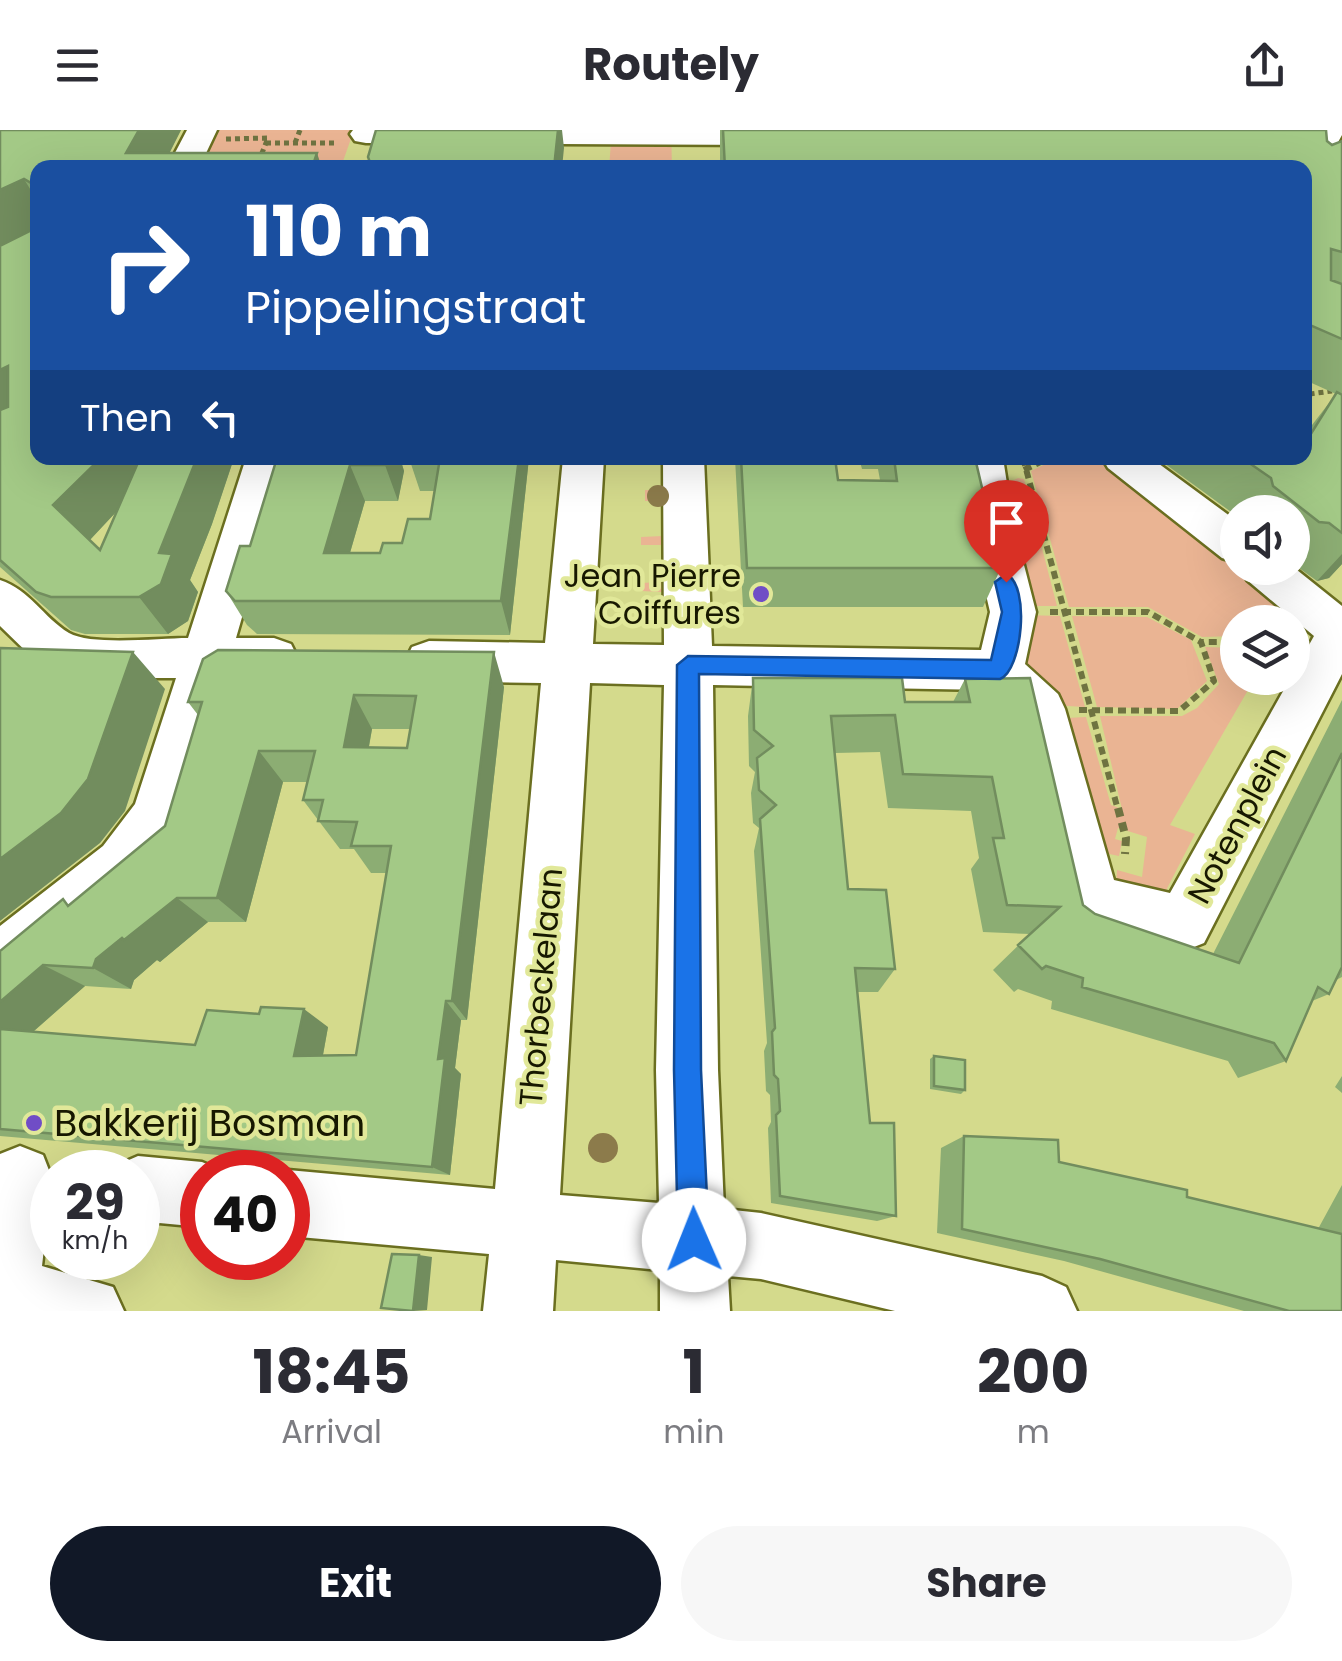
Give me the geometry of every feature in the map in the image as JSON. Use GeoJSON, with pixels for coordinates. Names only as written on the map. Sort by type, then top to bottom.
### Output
{"type":"FeatureCollection","features":[{"type":"Feature","properties":{"kind":"street"},"geometry":{"type":"LineString","coordinates":[[1312,163],[1330,130]]}},
{"type":"Feature","properties":{"kind":"street"},"geometry":{"type":"LineString","coordinates":[[363,144],[680,144],[812,136]]}},
{"type":"Feature","properties":{"kind":"street"},"geometry":{"type":"LineString","coordinates":[[0,962],[122,864],[158,816],[265,465]]}},
{"type":"Feature","properties":{"kind":"street","name":"Thorbeckelaan"},"geometry":{"type":"LineString","coordinates":[[518,1311],[582,465]]}},
{"type":"Feature","properties":{"kind":"street"},"geometry":{"type":"LineString","coordinates":[[684,465],[688,1070],[696,1311]]}},
{"type":"Feature","properties":{"kind":"street"},"geometry":{"type":"LineString","coordinates":[[984,465],[991,522],[1012,612],[1000,670]]}},
{"type":"Feature","properties":{"kind":"street"},"geometry":{"type":"LineString","coordinates":[[1131,465],[1220,532]]}},
{"type":"Feature","properties":{"kind":"street","name":"Notenplein"},"geometry":{"type":"LineString","coordinates":[[1040,709],[1092,900],[1184,924],[1341,629],[1285,585]]}},
{"type":"Feature","properties":{"kind":"street"},"geometry":{"type":"LineString","coordinates":[[0,598],[54,648],[87,658],[322,659]]}},
{"type":"Feature","properties":{"kind":"street"},"geometry":{"type":"LineString","coordinates":[[380,660],[1000,670],[1040,709]]}},
{"type":"Feature","properties":{"kind":"street"},"geometry":{"type":"LineString","coordinates":[[18,1184],[2,1281],[25,1296],[89,1311]]}},
{"type":"Feature","properties":{"kind":"street"},"geometry":{"type":"LineString","coordinates":[[310,1205],[800,1252],[1042,1311]]}},
{"type":"Feature","properties":{"kind":"path"},"geometry":{"type":"LineString","coordinates":[[235,138],[240,130]]}},
{"type":"Feature","properties":{"kind":"path"},"geometry":{"type":"LineString","coordinates":[[294,143],[300,130]]}},
{"type":"Feature","properties":{"kind":"path"},"geometry":{"type":"LineString","coordinates":[[194,145],[235,138],[268,138],[259,160]]}},
{"type":"Feature","properties":{"kind":"path"},"geometry":{"type":"LineString","coordinates":[[266,143],[363,144]]}},
{"type":"Feature","properties":{"kind":"path"},"geometry":{"type":"LineString","coordinates":[[1318,386],[1342,396]]}},
{"type":"Feature","properties":{"kind":"path"},"geometry":{"type":"LineString","coordinates":[[1312,394],[1332,391]]}},
{"type":"Feature","properties":{"kind":"path"},"geometry":{"type":"LineString","coordinates":[[1025,465],[1126,838],[1124,869],[1132,910]]}},
{"type":"Feature","properties":{"kind":"path"},"geometry":{"type":"LineString","coordinates":[[1012,612],[1148,612],[1201,642],[1220,642]]}},
{"type":"Feature","properties":{"kind":"path"},"geometry":{"type":"LineString","coordinates":[[1040,709],[1179,711],[1214,681],[1201,642]]}},
{"type":"Feature","properties":{"kind":"shaded area"},"geometry":{"type":"Polygon","coordinates":[[[219,130],[354,130],[343,160],[205,160],[219,130]]]}},
{"type":"Feature","properties":{"kind":"shaded area"},"geometry":{"type":"Polygon","coordinates":[[[612,130],[671,130],[672,160],[610,160],[612,130]]]}},
{"type":"Feature","properties":{"kind":"shaded area"},"geometry":{"type":"Polygon","coordinates":[[[664,465],[670,465],[665,625],[642,625],[640,610],[661,609],[662,592],[641,591],[641,583],[662,582],[663,545],[641,545],[641,537],[663,536],[664,500],[645,501],[645,490],[665,490],[664,465]]]}},
{"type":"Feature","properties":{"kind":"shaded area"},"geometry":{"type":"Polygon","coordinates":[[[1043,465],[1105,465],[1220,555],[1220,585],[1256,585],[1278,605],[1220,605],[1220,636],[1202,637],[1148,607],[1069,607],[1031,471],[1043,465]]]}},
{"type":"Feature","properties":{"kind":"shaded area"},"geometry":{"type":"Polygon","coordinates":[[[1024,479],[1057,606],[1031,606],[1013,536],[1022,536],[1008,483],[1024,479]]]}},
{"type":"Feature","properties":{"kind":"shaded area"},"geometry":{"type":"Polygon","coordinates":[[[1023,615],[1060,616],[1085,707],[1051,705],[1024,687],[1023,615]]]}},
{"type":"Feature","properties":{"kind":"shaded area"},"geometry":{"type":"Polygon","coordinates":[[[1072,616],[1147,617],[1191,640],[1207,681],[1177,709],[1097,707],[1072,616]]]}},
{"type":"Feature","properties":{"kind":"shaded area"},"geometry":{"type":"Polygon","coordinates":[[[1205,647],[1220,647],[1220,695],[1245,695],[1170,825],[1195,834],[1158,906],[1116,891],[1117,870],[1142,877],[1147,837],[1118,828],[1115,839],[1122,841],[1119,856],[1100,852],[1067,718],[1086,717],[1111,805],[1122,809],[1100,716],[1182,716],[1197,708],[1219,684],[1205,647]]]}},
{"type":"Feature","properties":{"kind":"building"},"geometry":{"type":"Polygon","coordinates":[[[0,130],[139,130],[126,153],[317,153],[315,160],[30,160],[30,182],[24,179],[0,190],[0,130]]]}},
{"type":"Feature","properties":{"kind":"building"},"geometry":{"type":"Polygon","coordinates":[[[376,130],[558,130],[555,160],[368,157],[376,130]]]}},
{"type":"Feature","properties":{"kind":"building"},"geometry":{"type":"Polygon","coordinates":[[[723,130],[1326,130],[1327,141],[1332,145],[1342,141],[1342,252],[1331,249],[1331,280],[1342,284],[1342,339],[1312,326],[1312,160],[725,160],[723,130]]]}},
{"type":"Feature","properties":{"kind":"building"},"geometry":{"type":"Polygon","coordinates":[[[30,231],[30,465],[94,465],[53,505],[100,550],[137,465],[194,465],[159,553],[172,554],[161,584],[139,597],[51,597],[36,592],[0,560],[0,410],[8,407],[8,366],[0,370],[0,246],[30,231]]]}},
{"type":"Feature","properties":{"kind":"building"},"geometry":{"type":"Polygon","coordinates":[[[1337,392],[1342,395],[1342,533],[1310,515],[1310,495],[1284,495],[1273,486],[1271,478],[1252,465],[1312,465],[1312,432],[1337,392]]]}},
{"type":"Feature","properties":{"kind":"building"},"geometry":{"type":"Polygon","coordinates":[[[275,465],[350,465],[324,553],[380,553],[383,543],[402,543],[408,519],[430,519],[439,465],[518,465],[501,601],[235,601],[226,591],[240,546],[250,546],[275,465]]]}},
{"type":"Feature","properties":{"kind":"building"},"geometry":{"type":"Polygon","coordinates":[[[741,465],[836,465],[838,480],[897,481],[895,465],[977,465],[1001,568],[747,568],[741,465]]]}},
{"type":"Feature","properties":{"kind":"building"},"geometry":{"type":"Polygon","coordinates":[[[0,648],[133,652],[88,779],[61,813],[0,859],[0,648]]]}},
{"type":"Feature","properties":{"kind":"building"},"geometry":{"type":"Polygon","coordinates":[[[218,650],[494,652],[452,1001],[446,1001],[438,1059],[445,1058],[432,1167],[310,1156],[310,1150],[239,1150],[0,1129],[0,1029],[195,1045],[207,1010],[259,1014],[261,1007],[304,1009],[294,1056],[356,1055],[391,846],[351,846],[357,822],[318,821],[323,800],[303,800],[315,751],[259,751],[217,898],[177,898],[96,959],[93,968],[43,965],[0,1002],[0,951],[63,899],[68,906],[165,826],[202,702],[188,702],[203,659],[218,650]],[[354,695],[344,747],[407,748],[416,696],[354,695]]]}},
{"type":"Feature","properties":{"kind":"building"},"geometry":{"type":"Polygon","coordinates":[[[753,678],[902,678],[905,702],[970,702],[965,679],[1030,678],[1083,905],[1095,914],[1239,963],[1342,753],[1342,967],[1329,994],[1318,987],[1286,1061],[1274,1043],[1082,987],[1083,978],[1046,966],[1042,969],[1018,945],[1060,907],[1007,905],[993,838],[1004,838],[992,777],[903,774],[895,715],[831,716],[848,889],[886,890],[895,969],[855,968],[870,1123],[894,1123],[896,1216],[780,1196],[776,1115],[780,1111],[778,1079],[774,1075],[775,1028],[760,819],[776,805],[759,790],[757,758],[773,746],[754,730],[753,678]]]}},
{"type":"Feature","properties":{"kind":"building"},"geometry":{"type":"Polygon","coordinates":[[[934,1056],[965,1060],[965,1090],[934,1086],[934,1056]]]}},
{"type":"Feature","properties":{"kind":"building"},"geometry":{"type":"Polygon","coordinates":[[[964,1136],[1058,1140],[1059,1162],[1187,1190],[1187,1197],[1342,1234],[1342,1311],[1289,1311],[1100,1259],[962,1229],[964,1136]]]}},
{"type":"Feature","properties":{"kind":"building"},"geometry":{"type":"Polygon","coordinates":[[[392,1254],[419,1255],[413,1311],[381,1308],[392,1254]]]}},
{"type":"Feature","properties":{"kind":"place","name":"Jean Pierre Coiffures"},"geometry":{"type":"Point","coordinates":[761,594]}},
{"type":"Feature","properties":{"kind":"place","name":"Bakkerij Bosman"},"geometry":{"type":"Point","coordinates":[34,1123]}},
{"type":"Feature","properties":{"kind":"route"},"geometry":{"type":"LineString","coordinates":[[694,1240],[688,1070],[688,665],[1000,670],[1012,612],[1006,582]]}}]}
